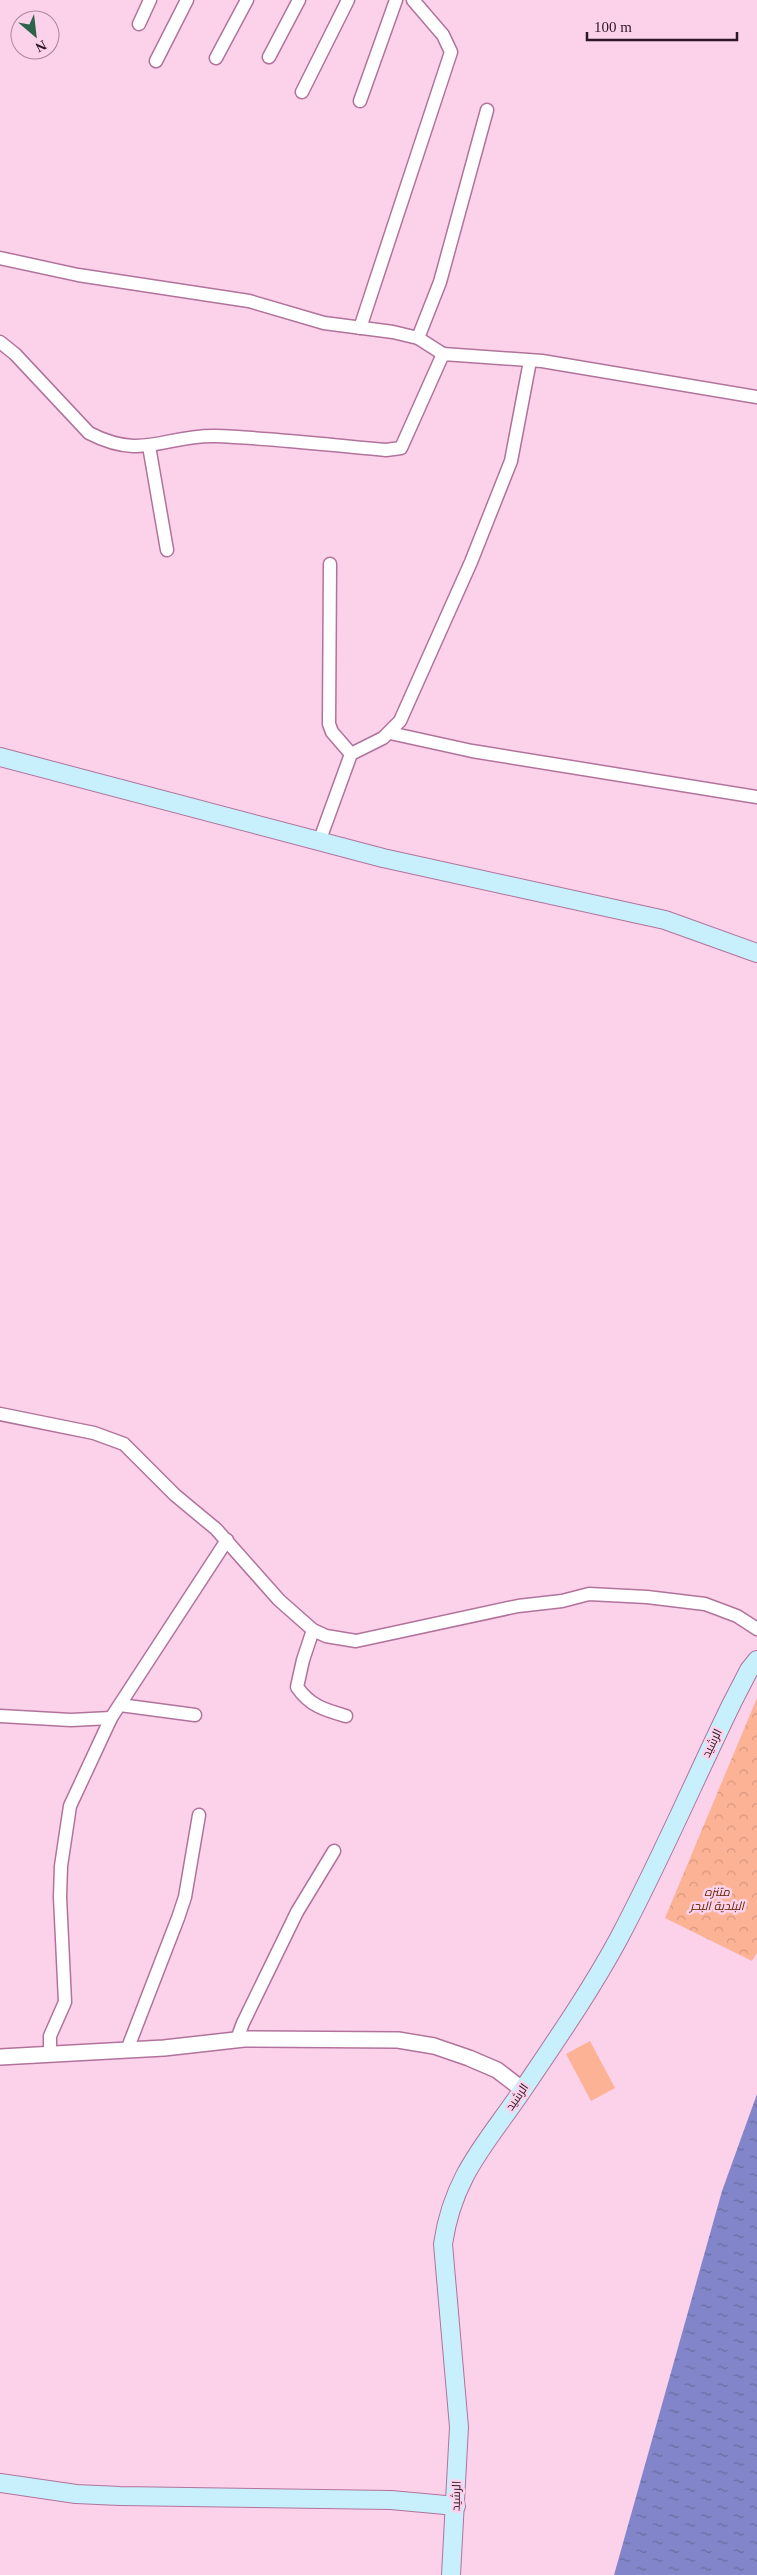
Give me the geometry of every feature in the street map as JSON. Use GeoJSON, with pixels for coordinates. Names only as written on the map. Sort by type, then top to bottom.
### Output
{"type":"FeatureCollection","features":[{"type":"Feature","properties":{"kind":"main road"},"geometry":{"type":"LineString","coordinates":[[0,757],[319,842],[665,920],[757,953]]}},
{"type":"Feature","properties":{"kind":"main road","name":"الرشيد"},"geometry":{"type":"LineString","coordinates":[[451,2575],[459,2427],[443,2244],[447,2218],[458,2184],[582,2000],[618,1938],[728,1711],[749,1670],[757,1660]]}},
{"type":"Feature","properties":{"kind":"main road"},"geometry":{"type":"LineString","coordinates":[[0,2483],[76,2494],[111,2496],[371,2500],[456,2506]]}},
{"type":"Feature","properties":{"kind":"street"},"geometry":{"type":"LineString","coordinates":[[139,24],[150,0]]}},
{"type":"Feature","properties":{"kind":"street"},"geometry":{"type":"LineString","coordinates":[[156,61],[187,0]]}},
{"type":"Feature","properties":{"kind":"street"},"geometry":{"type":"LineString","coordinates":[[216,58],[247,0]]}},
{"type":"Feature","properties":{"kind":"street"},"geometry":{"type":"LineString","coordinates":[[269,57],[299,0]]}},
{"type":"Feature","properties":{"kind":"street"},"geometry":{"type":"LineString","coordinates":[[302,92],[348,0]]}},
{"type":"Feature","properties":{"kind":"street"},"geometry":{"type":"LineString","coordinates":[[360,101],[396,0]]}},
{"type":"Feature","properties":{"kind":"street"},"geometry":{"type":"LineString","coordinates":[[360,328],[451,52],[443,35],[413,0]]}},
{"type":"Feature","properties":{"kind":"street"},"geometry":{"type":"LineString","coordinates":[[418,338],[440,282],[487,110]]}},
{"type":"Feature","properties":{"kind":"street"},"geometry":{"type":"LineString","coordinates":[[0,258],[78,275],[250,301],[324,324],[393,332],[418,338],[443,354],[530,361],[626,374],[757,397]]}},
{"type":"Feature","properties":{"kind":"street"},"geometry":{"type":"LineString","coordinates":[[0,342],[15,354],[88,432],[100,439],[128,447],[149,446],[213,436],[386,450],[402,448],[443,354]]}},
{"type":"Feature","properties":{"kind":"street"},"geometry":{"type":"LineString","coordinates":[[319,842],[351,754],[390,733],[400,721],[471,562],[512,461],[530,361]]}},
{"type":"Feature","properties":{"kind":"street"},"geometry":{"type":"LineString","coordinates":[[149,446],[167,550]]}},
{"type":"Feature","properties":{"kind":"street"},"geometry":{"type":"LineString","coordinates":[[330,564],[329,724],[332,732],[351,754]]}},
{"type":"Feature","properties":{"kind":"street"},"geometry":{"type":"LineString","coordinates":[[390,733],[472,751],[757,797]]}},
{"type":"Feature","properties":{"kind":"street"},"geometry":{"type":"LineString","coordinates":[[0,1414],[94,1434],[124,1444],[175,1495],[227,1540],[279,1600],[314,1630],[342,1640],[356,1641],[518,1606],[562,1601],[590,1594],[647,1597],[705,1604],[738,1616],[757,1629]]}},
{"type":"Feature","properties":{"kind":"street"},"geometry":{"type":"LineString","coordinates":[[50,2054],[50,2036],[65,2002],[60,1897],[61,1866],[70,1806],[112,1718],[227,1540]]}},
{"type":"Feature","properties":{"kind":"street"},"geometry":{"type":"LineString","coordinates":[[314,1630],[303,1660],[297,1687],[304,1697],[315,1706],[346,1716]]}},
{"type":"Feature","properties":{"kind":"street"},"geometry":{"type":"LineString","coordinates":[[120,1705],[195,1715]]}},
{"type":"Feature","properties":{"kind":"street"},"geometry":{"type":"LineString","coordinates":[[0,1716],[71,1720],[112,1718]]}},
{"type":"Feature","properties":{"kind":"street"},"geometry":{"type":"LineString","coordinates":[[127,2050],[185,1897],[199,1815]]}},
{"type":"Feature","properties":{"kind":"street"},"geometry":{"type":"LineString","coordinates":[[237,2039],[242,2022],[297,1912],[334,1851]]}},
{"type":"Feature","properties":{"kind":"street"},"geometry":{"type":"LineString","coordinates":[[0,2056],[127,2050],[237,2039],[352,2039],[421,2043],[469,2058],[497,2070],[523,2090]]}},
{"type":"Feature","properties":{"kind":"green space","name":"متنزه البلدية البحر"},"geometry":{"type":"Polygon","coordinates":[[[757,1698],[757,1953],[752,1961],[665,1918],[757,1698]]]}},
{"type":"Feature","properties":{"kind":"green space"},"geometry":{"type":"Polygon","coordinates":[[[590,2041],[615,2088],[591,2101],[566,2054],[590,2041]]]}},
{"type":"Feature","properties":{"kind":"water"},"geometry":{"type":"Polygon","coordinates":[[[757,2094],[757,2575],[614,2575],[722,2191],[757,2094]]]}}]}
